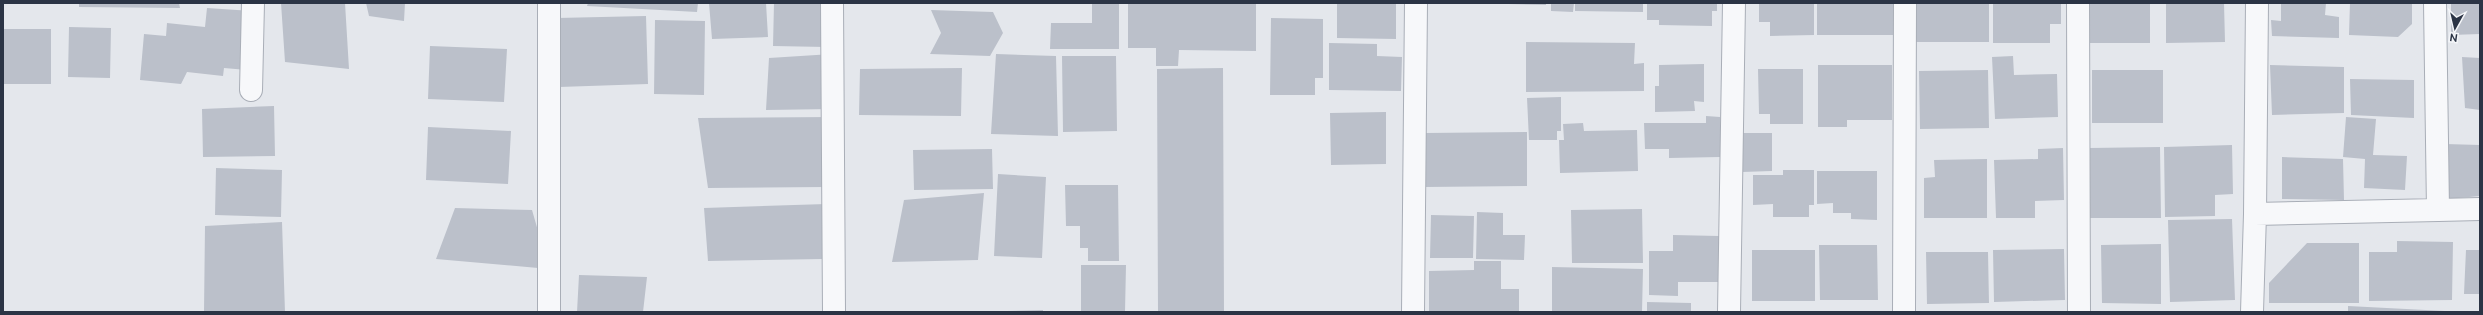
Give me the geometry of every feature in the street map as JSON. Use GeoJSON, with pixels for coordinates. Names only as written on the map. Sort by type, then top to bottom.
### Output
{"type":"FeatureCollection","features":[{"type":"Feature","properties":{"kind":"street"},"geometry":{"type":"LineString","coordinates":[[251,90],[253,3]]}},
{"type":"Feature","properties":{"kind":"street"},"geometry":{"type":"LineString","coordinates":[[549,3],[549,312]]}},
{"type":"Feature","properties":{"kind":"street"},"geometry":{"type":"LineString","coordinates":[[832,3],[834,312]]}},
{"type":"Feature","properties":{"kind":"street"},"geometry":{"type":"LineString","coordinates":[[1413,312],[1416,3]]}},
{"type":"Feature","properties":{"kind":"street"},"geometry":{"type":"LineString","coordinates":[[1729,312],[1734,3]]}},
{"type":"Feature","properties":{"kind":"street"},"geometry":{"type":"LineString","coordinates":[[1904,312],[1905,3]]}},
{"type":"Feature","properties":{"kind":"street"},"geometry":{"type":"LineString","coordinates":[[2078,3],[2079,312]]}},
{"type":"Feature","properties":{"kind":"street"},"geometry":{"type":"LineString","coordinates":[[2252,312],[2258,3]]}},
{"type":"Feature","properties":{"kind":"street"},"geometry":{"type":"LineString","coordinates":[[2435,3],[2438,210]]}},
{"type":"Feature","properties":{"kind":"street"},"geometry":{"type":"LineString","coordinates":[[2255,214],[2480,209]]}},
{"type":"Feature","properties":{"kind":"building"},"geometry":{"type":"Polygon","coordinates":[[[79,3],[179,3],[180,8],[79,7],[79,3]]]}},
{"type":"Feature","properties":{"kind":"building"},"geometry":{"type":"Polygon","coordinates":[[[281,3],[345,3],[349,69],[285,62],[281,3]]]}},
{"type":"Feature","properties":{"kind":"building"},"geometry":{"type":"Polygon","coordinates":[[[366,3],[405,3],[404,21],[369,16],[366,3]]]}},
{"type":"Feature","properties":{"kind":"building"},"geometry":{"type":"Polygon","coordinates":[[[588,3],[698,3],[697,12],[587,6],[588,3]]]}},
{"type":"Feature","properties":{"kind":"building"},"geometry":{"type":"Polygon","coordinates":[[[709,3],[766,3],[768,37],[712,39],[709,3]]]}},
{"type":"Feature","properties":{"kind":"building"},"geometry":{"type":"Polygon","coordinates":[[[774,3],[827,3],[826,47],[773,46],[774,3]]]}},
{"type":"Feature","properties":{"kind":"building"},"geometry":{"type":"Polygon","coordinates":[[[1092,3],[1119,3],[1119,49],[1050,49],[1051,23],[1092,23],[1092,3]]]}},
{"type":"Feature","properties":{"kind":"building"},"geometry":{"type":"Polygon","coordinates":[[[1128,3],[1256,3],[1256,51],[1179,50],[1178,66],[1156,66],[1156,48],[1128,48],[1128,3]]]}},
{"type":"Feature","properties":{"kind":"building"},"geometry":{"type":"Polygon","coordinates":[[[1337,3],[1396,3],[1396,39],[1337,38],[1337,3]]]}},
{"type":"Feature","properties":{"kind":"building"},"geometry":{"type":"Polygon","coordinates":[[[1546,3],[1546,5],[1508,4],[1546,3]]]}},
{"type":"Feature","properties":{"kind":"building"},"geometry":{"type":"Polygon","coordinates":[[[1551,3],[1574,3],[1573,12],[1551,11],[1551,3]]]}},
{"type":"Feature","properties":{"kind":"building"},"geometry":{"type":"Polygon","coordinates":[[[1575,3],[1643,3],[1643,12],[1575,11],[1575,3]]]}},
{"type":"Feature","properties":{"kind":"building"},"geometry":{"type":"Polygon","coordinates":[[[1647,3],[1717,3],[1717,11],[1712,11],[1712,26],[1659,25],[1659,20],[1647,20],[1647,3]]]}},
{"type":"Feature","properties":{"kind":"building"},"geometry":{"type":"Polygon","coordinates":[[[1759,3],[1814,3],[1814,35],[1770,36],[1770,22],[1759,22],[1759,3]]]}},
{"type":"Feature","properties":{"kind":"building"},"geometry":{"type":"Polygon","coordinates":[[[1817,3],[1896,3],[1896,35],[1817,35],[1817,3]]]}},
{"type":"Feature","properties":{"kind":"building"},"geometry":{"type":"Polygon","coordinates":[[[1916,3],[1989,3],[1989,42],[1916,42],[1916,3]]]}},
{"type":"Feature","properties":{"kind":"building"},"geometry":{"type":"Polygon","coordinates":[[[1993,3],[2061,3],[2061,24],[2050,24],[2050,43],[1993,43],[1993,3]]]}},
{"type":"Feature","properties":{"kind":"building"},"geometry":{"type":"Polygon","coordinates":[[[2090,3],[2150,3],[2150,43],[2090,43],[2090,3]]]}},
{"type":"Feature","properties":{"kind":"building"},"geometry":{"type":"Polygon","coordinates":[[[2166,3],[2224,3],[2225,42],[2166,43],[2166,3]]]}},
{"type":"Feature","properties":{"kind":"building"},"geometry":{"type":"Polygon","coordinates":[[[2281,3],[2326,3],[2325,15],[2339,17],[2339,38],[2272,36],[2271,20],[2281,21],[2281,3]]]}},
{"type":"Feature","properties":{"kind":"building"},"geometry":{"type":"Polygon","coordinates":[[[2350,3],[2412,3],[2412,24],[2398,37],[2349,35],[2350,3]]]}},
{"type":"Feature","properties":{"kind":"building"},"geometry":{"type":"Polygon","coordinates":[[[2451,3],[2480,3],[2480,34],[2451,35],[2451,3]]]}},
{"type":"Feature","properties":{"kind":"building"},"geometry":{"type":"Polygon","coordinates":[[[207,8],[252,11],[247,70],[224,68],[223,76],[187,72],[181,84],[140,80],[144,34],[166,36],[167,23],[205,27],[207,8]]]}},
{"type":"Feature","properties":{"kind":"building"},"geometry":{"type":"Polygon","coordinates":[[[931,10],[993,12],[1003,33],[990,56],[930,54],[941,33],[931,10]]]}},
{"type":"Feature","properties":{"kind":"building"},"geometry":{"type":"Polygon","coordinates":[[[646,16],[648,84],[559,87],[557,18],[646,16]]]}},
{"type":"Feature","properties":{"kind":"building"},"geometry":{"type":"Polygon","coordinates":[[[1271,18],[1323,19],[1323,78],[1315,78],[1315,95],[1270,95],[1271,18]]]}},
{"type":"Feature","properties":{"kind":"building"},"geometry":{"type":"Polygon","coordinates":[[[655,20],[705,21],[704,95],[654,94],[655,20]]]}},
{"type":"Feature","properties":{"kind":"building"},"geometry":{"type":"Polygon","coordinates":[[[69,27],[111,28],[110,78],[68,77],[69,27]]]}},
{"type":"Feature","properties":{"kind":"building"},"geometry":{"type":"Polygon","coordinates":[[[3,29],[51,29],[51,84],[3,84],[3,29]]]}},
{"type":"Feature","properties":{"kind":"building"},"geometry":{"type":"Polygon","coordinates":[[[1526,42],[1635,43],[1634,64],[1644,63],[1644,91],[1526,92],[1526,42]]]}},
{"type":"Feature","properties":{"kind":"building"},"geometry":{"type":"Polygon","coordinates":[[[1329,43],[1377,44],[1377,56],[1402,57],[1401,91],[1329,90],[1329,43]]]}},
{"type":"Feature","properties":{"kind":"building"},"geometry":{"type":"Polygon","coordinates":[[[430,46],[507,49],[504,102],[428,99],[430,46]]]}},
{"type":"Feature","properties":{"kind":"building"},"geometry":{"type":"Polygon","coordinates":[[[832,54],[832,109],[766,110],[769,58],[832,54]]]}},
{"type":"Feature","properties":{"kind":"building"},"geometry":{"type":"Polygon","coordinates":[[[996,54],[1056,56],[1058,136],[991,134],[996,54]]]}},
{"type":"Feature","properties":{"kind":"building"},"geometry":{"type":"Polygon","coordinates":[[[1062,56],[1116,56],[1117,131],[1063,132],[1062,56]]]}},
{"type":"Feature","properties":{"kind":"building"},"geometry":{"type":"Polygon","coordinates":[[[2013,56],[2014,75],[2057,74],[2058,117],[1995,119],[1992,57],[2013,56]]]}},
{"type":"Feature","properties":{"kind":"building"},"geometry":{"type":"Polygon","coordinates":[[[2462,57],[2480,58],[2480,110],[2465,108],[2462,57]]]}},
{"type":"Feature","properties":{"kind":"building"},"geometry":{"type":"Polygon","coordinates":[[[1704,64],[1704,102],[1694,101],[1695,111],[1655,112],[1655,86],[1659,86],[1659,65],[1704,64]]]}},
{"type":"Feature","properties":{"kind":"building"},"geometry":{"type":"Polygon","coordinates":[[[1818,65],[1892,65],[1892,120],[1847,120],[1847,127],[1818,127],[1818,65]]]}},
{"type":"Feature","properties":{"kind":"building"},"geometry":{"type":"Polygon","coordinates":[[[2270,65],[2344,67],[2344,113],[2272,115],[2270,65]]]}},
{"type":"Feature","properties":{"kind":"building"},"geometry":{"type":"Polygon","coordinates":[[[962,68],[961,116],[859,115],[860,69],[962,68]]]}},
{"type":"Feature","properties":{"kind":"building"},"geometry":{"type":"Polygon","coordinates":[[[1223,68],[1224,312],[1158,312],[1157,69],[1223,68]]]}},
{"type":"Feature","properties":{"kind":"building"},"geometry":{"type":"Polygon","coordinates":[[[1758,69],[1803,69],[1803,124],[1770,124],[1770,114],[1759,114],[1758,69]]]}},
{"type":"Feature","properties":{"kind":"building"},"geometry":{"type":"Polygon","coordinates":[[[1988,70],[1989,128],[1920,129],[1919,71],[1988,70]]]}},
{"type":"Feature","properties":{"kind":"building"},"geometry":{"type":"Polygon","coordinates":[[[2092,70],[2163,70],[2163,123],[2092,123],[2092,70]]]}},
{"type":"Feature","properties":{"kind":"building"},"geometry":{"type":"Polygon","coordinates":[[[2350,79],[2414,80],[2414,118],[2351,115],[2350,79]]]}},
{"type":"Feature","properties":{"kind":"building"},"geometry":{"type":"Polygon","coordinates":[[[1561,97],[1561,131],[1557,131],[1557,140],[1529,140],[1527,98],[1561,97]]]}},
{"type":"Feature","properties":{"kind":"building"},"geometry":{"type":"Polygon","coordinates":[[[274,106],[275,156],[203,157],[202,109],[274,106]]]}},
{"type":"Feature","properties":{"kind":"building"},"geometry":{"type":"Polygon","coordinates":[[[1386,112],[1386,164],[1331,165],[1330,113],[1386,112]]]}},
{"type":"Feature","properties":{"kind":"building"},"geometry":{"type":"Polygon","coordinates":[[[1706,116],[1720,117],[1720,157],[1669,158],[1669,149],[1645,149],[1644,123],[1706,123],[1706,116]]]}},
{"type":"Feature","properties":{"kind":"building"},"geometry":{"type":"Polygon","coordinates":[[[833,117],[825,187],[708,188],[698,118],[833,117]]]}},
{"type":"Feature","properties":{"kind":"building"},"geometry":{"type":"Polygon","coordinates":[[[2346,117],[2376,119],[2373,155],[2407,156],[2405,190],[2364,188],[2365,159],[2343,157],[2346,117]]]}},
{"type":"Feature","properties":{"kind":"building"},"geometry":{"type":"Polygon","coordinates":[[[1583,123],[1584,131],[1637,130],[1638,171],[1560,173],[1559,140],[1564,140],[1563,124],[1583,123]]]}},
{"type":"Feature","properties":{"kind":"building"},"geometry":{"type":"Polygon","coordinates":[[[428,127],[511,131],[508,184],[426,180],[428,127]]]}},
{"type":"Feature","properties":{"kind":"building"},"geometry":{"type":"Polygon","coordinates":[[[1527,132],[1527,186],[1425,187],[1425,133],[1527,132]]]}},
{"type":"Feature","properties":{"kind":"building"},"geometry":{"type":"Polygon","coordinates":[[[1742,133],[1772,133],[1772,171],[1742,172],[1742,133]]]}},
{"type":"Feature","properties":{"kind":"building"},"geometry":{"type":"Polygon","coordinates":[[[2445,144],[2480,145],[2480,196],[2448,199],[2445,144]]]}},
{"type":"Feature","properties":{"kind":"building"},"geometry":{"type":"Polygon","coordinates":[[[2232,145],[2233,194],[2215,195],[2215,216],[2165,217],[2164,147],[2232,145]]]}},
{"type":"Feature","properties":{"kind":"building"},"geometry":{"type":"Polygon","coordinates":[[[2160,147],[2161,218],[2090,218],[2090,148],[2160,147]]]}},
{"type":"Feature","properties":{"kind":"building"},"geometry":{"type":"Polygon","coordinates":[[[2063,148],[2064,200],[2035,201],[2035,218],[1996,218],[1994,160],[2038,159],[2038,149],[2063,148]]]}},
{"type":"Feature","properties":{"kind":"building"},"geometry":{"type":"Polygon","coordinates":[[[992,149],[993,189],[914,190],[913,150],[992,149]]]}},
{"type":"Feature","properties":{"kind":"building"},"geometry":{"type":"Polygon","coordinates":[[[2282,157],[2343,159],[2344,200],[2282,199],[2282,157]]]}},
{"type":"Feature","properties":{"kind":"building"},"geometry":{"type":"Polygon","coordinates":[[[1987,159],[1987,218],[1924,218],[1924,178],[1935,177],[1934,160],[1987,159]]]}},
{"type":"Feature","properties":{"kind":"building"},"geometry":{"type":"Polygon","coordinates":[[[216,168],[282,170],[281,217],[215,215],[216,168]]]}},
{"type":"Feature","properties":{"kind":"building"},"geometry":{"type":"Polygon","coordinates":[[[1783,170],[1814,170],[1814,205],[1809,205],[1809,217],[1773,217],[1773,204],[1753,205],[1753,175],[1783,175],[1783,170]]]}},
{"type":"Feature","properties":{"kind":"building"},"geometry":{"type":"Polygon","coordinates":[[[1817,171],[1877,171],[1877,220],[1851,219],[1851,213],[1833,213],[1833,203],[1817,204],[1817,171]]]}},
{"type":"Feature","properties":{"kind":"building"},"geometry":{"type":"Polygon","coordinates":[[[998,174],[1046,177],[1042,258],[994,256],[998,174]]]}},
{"type":"Feature","properties":{"kind":"building"},"geometry":{"type":"Polygon","coordinates":[[[1065,185],[1118,185],[1119,261],[1088,261],[1088,248],[1080,248],[1080,226],[1066,226],[1065,185]]]}},
{"type":"Feature","properties":{"kind":"building"},"geometry":{"type":"Polygon","coordinates":[[[984,193],[978,260],[892,262],[904,200],[984,193]]]}},
{"type":"Feature","properties":{"kind":"building"},"geometry":{"type":"Polygon","coordinates":[[[826,204],[823,259],[708,261],[704,208],[826,204]]]}},
{"type":"Feature","properties":{"kind":"building"},"geometry":{"type":"Polygon","coordinates":[[[455,208],[532,210],[549,269],[436,259],[455,208]]]}},
{"type":"Feature","properties":{"kind":"building"},"geometry":{"type":"Polygon","coordinates":[[[1642,209],[1643,263],[1572,263],[1571,210],[1642,209]]]}},
{"type":"Feature","properties":{"kind":"building"},"geometry":{"type":"Polygon","coordinates":[[[1477,212],[1503,213],[1503,235],[1525,235],[1524,260],[1476,259],[1477,212]]]}},
{"type":"Feature","properties":{"kind":"building"},"geometry":{"type":"Polygon","coordinates":[[[1431,215],[1474,216],[1473,258],[1430,258],[1431,215]]]}},
{"type":"Feature","properties":{"kind":"building"},"geometry":{"type":"Polygon","coordinates":[[[2232,219],[2235,300],[2170,302],[2168,220],[2232,219]]]}},
{"type":"Feature","properties":{"kind":"building"},"geometry":{"type":"Polygon","coordinates":[[[282,222],[285,312],[204,312],[205,226],[282,222]]]}},
{"type":"Feature","properties":{"kind":"building"},"geometry":{"type":"Polygon","coordinates":[[[1673,235],[1719,236],[1719,282],[1678,282],[1678,296],[1649,295],[1649,251],[1673,251],[1673,235]]]}},
{"type":"Feature","properties":{"kind":"building"},"geometry":{"type":"Polygon","coordinates":[[[2397,241],[2453,242],[2452,300],[2369,301],[2369,252],[2397,252],[2397,241]]]}},
{"type":"Feature","properties":{"kind":"building"},"geometry":{"type":"Polygon","coordinates":[[[2307,243],[2359,243],[2359,303],[2269,303],[2269,283],[2307,243]]]}},
{"type":"Feature","properties":{"kind":"building"},"geometry":{"type":"Polygon","coordinates":[[[2161,244],[2161,304],[2102,303],[2101,245],[2161,244]]]}},
{"type":"Feature","properties":{"kind":"building"},"geometry":{"type":"Polygon","coordinates":[[[1819,245],[1877,245],[1878,300],[1820,300],[1819,245]]]}},
{"type":"Feature","properties":{"kind":"building"},"geometry":{"type":"Polygon","coordinates":[[[2479,246],[2480,294],[2464,294],[2466,250],[2479,250],[2479,246]]]}},
{"type":"Feature","properties":{"kind":"building"},"geometry":{"type":"Polygon","coordinates":[[[2064,249],[2065,300],[1994,302],[1993,250],[2064,249]]]}},
{"type":"Feature","properties":{"kind":"building"},"geometry":{"type":"Polygon","coordinates":[[[1752,250],[1815,250],[1815,301],[1752,301],[1752,250]]]}},
{"type":"Feature","properties":{"kind":"building"},"geometry":{"type":"Polygon","coordinates":[[[1926,252],[1988,252],[1989,303],[1927,304],[1926,252]]]}},
{"type":"Feature","properties":{"kind":"building"},"geometry":{"type":"Polygon","coordinates":[[[1474,261],[1501,261],[1501,289],[1519,289],[1519,312],[1429,312],[1429,271],[1474,270],[1474,261]]]}},
{"type":"Feature","properties":{"kind":"building"},"geometry":{"type":"Polygon","coordinates":[[[1081,265],[1126,265],[1125,312],[1081,312],[1081,265]]]}},
{"type":"Feature","properties":{"kind":"building"},"geometry":{"type":"Polygon","coordinates":[[[1552,267],[1643,269],[1642,312],[1552,312],[1552,267]]]}},
{"type":"Feature","properties":{"kind":"building"},"geometry":{"type":"Polygon","coordinates":[[[579,275],[647,277],[643,312],[577,312],[579,275]]]}},
{"type":"Feature","properties":{"kind":"building"},"geometry":{"type":"Polygon","coordinates":[[[1647,302],[1691,303],[1691,312],[1647,312],[1647,302]]]}},
{"type":"Feature","properties":{"kind":"building"},"geometry":{"type":"Polygon","coordinates":[[[2348,306],[2445,311],[2445,312],[2348,312],[2348,306]]]}},
{"type":"Feature","properties":{"kind":"building"},"geometry":{"type":"Polygon","coordinates":[[[1043,310],[1043,312],[1007,312],[1007,311],[1043,310]]]}}]}
